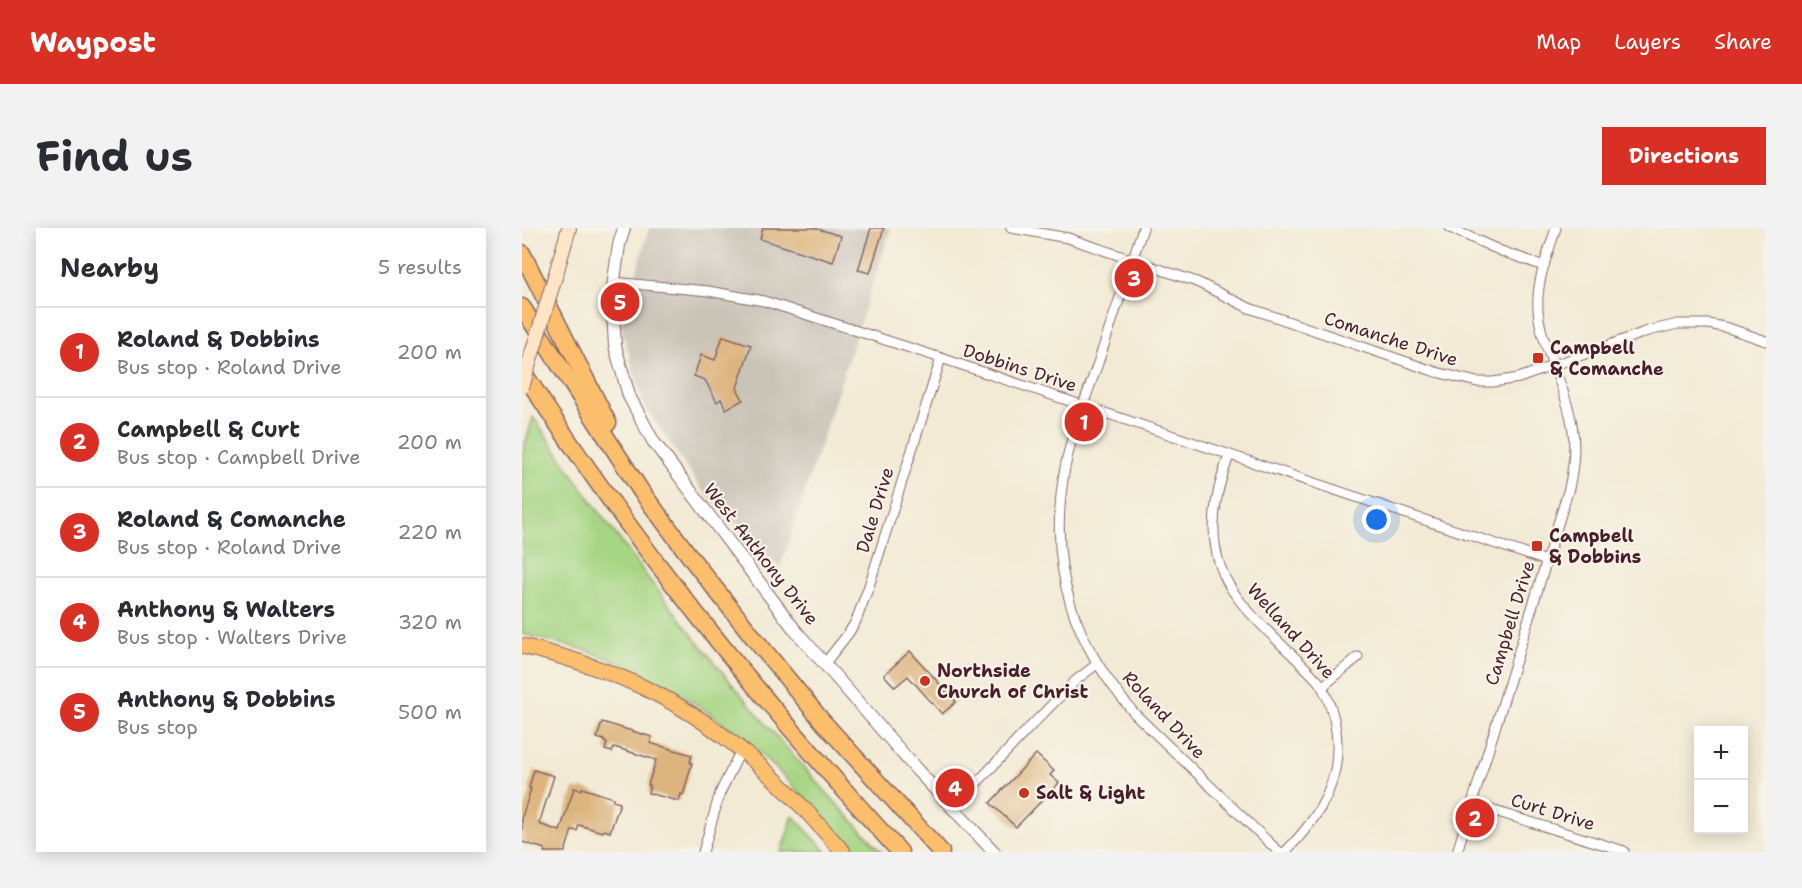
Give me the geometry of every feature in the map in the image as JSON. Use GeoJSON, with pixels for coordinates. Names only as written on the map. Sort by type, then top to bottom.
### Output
{"type":"FeatureCollection","features":[{"type":"Feature","properties":{"kind":"highway"},"geometry":{"type":"LineString","coordinates":[[522,253],[641,491]]}},
{"type":"Feature","properties":{"kind":"highway"},"geometry":{"type":"LineString","coordinates":[[522,307],[641,491],[694,562],[823,722],[941,852]]}},
{"type":"Feature","properties":{"kind":"highway"},"geometry":{"type":"LineString","coordinates":[[522,370],[603,490],[714,637],[832,777],[900,852]]}},
{"type":"Feature","properties":{"kind":"main road"},"geometry":{"type":"LineString","coordinates":[[522,387],[569,228]]}},
{"type":"Feature","properties":{"kind":"main road"},"geometry":{"type":"LineString","coordinates":[[522,646],[596,667],[647,688],[703,720],[789,793],[843,852]]}},
{"type":"Feature","properties":{"kind":"street","name":"West Anthony Drive"},"geometry":{"type":"LineString","coordinates":[[624,228],[613,282],[615,346],[629,396],[653,441],[795,630],[917,770],[994,852]]}},
{"type":"Feature","properties":{"kind":"street","name":"Comanche Drive"},"geometry":{"type":"LineString","coordinates":[[1011,228],[1068,238],[1197,282],[1249,308],[1455,378],[1477,382],[1509,381],[1653,329],[1678,324],[1709,324],[1766,341]]}},
{"type":"Feature","properties":{"kind":"street","name":"Roland Drive"},"geometry":{"type":"LineString","coordinates":[[1143,228],[1083,406],[1064,478],[1060,533],[1066,585],[1074,616],[1097,664],[1117,693],[1135,714],[1279,852]]}},
{"type":"Feature","properties":{"kind":"street"},"geometry":{"type":"LineString","coordinates":[[1450,228],[1501,251],[1544,266]]}},
{"type":"Feature","properties":{"kind":"street","name":"Campbell Drive"},"geometry":{"type":"LineString","coordinates":[[1457,852],[1569,488],[1575,435],[1544,339],[1538,307],[1544,266],[1556,228]]}},
{"type":"Feature","properties":{"kind":"street","name":"Dobbins Drive"},"geometry":{"type":"LineString","coordinates":[[613,282],[708,291],[764,301],[1546,561]]}},
{"type":"Feature","properties":{"kind":"street","name":"Dale Drive"},"geometry":{"type":"LineString","coordinates":[[825,663],[856,621],[941,358]]}},
{"type":"Feature","properties":{"kind":"street","name":"Welland Drive"},"geometry":{"type":"LineString","coordinates":[[1229,456],[1214,505],[1213,523],[1217,556],[1223,574],[1238,599],[1301,662],[1322,687],[1336,729],[1335,775],[1322,807],[1308,827],[1285,852]]}},
{"type":"Feature","properties":{"kind":"street"},"geometry":{"type":"LineString","coordinates":[[1322,687],[1359,657]]}},
{"type":"Feature","properties":{"kind":"street"},"geometry":{"type":"LineString","coordinates":[[953,808],[1043,713],[1075,681],[1097,664]]}},
{"type":"Feature","properties":{"kind":"street"},"geometry":{"type":"LineString","coordinates":[[702,852],[720,793],[741,750]]}},
{"type":"Feature","properties":{"kind":"street","name":"Curt Drive"},"geometry":{"type":"LineString","coordinates":[[1472,804],[1624,851]]}},
{"type":"Feature","properties":{"kind":"shaded area"},"geometry":{"type":"Polygon","coordinates":[[[649,228],[891,228],[780,568],[700,487],[643,403],[621,326],[649,228]]]}},
{"type":"Feature","properties":{"kind":"green space"},"geometry":{"type":"Polygon","coordinates":[[[533,417],[642,571],[708,654],[810,775],[882,852],[854,852],[759,753],[693,702],[642,673],[606,658],[522,634],[522,455],[533,417]]]}},
{"type":"Feature","properties":{"kind":"green space"},"geometry":{"type":"Polygon","coordinates":[[[793,816],[827,852],[781,852],[793,816]]]}},
{"type":"Feature","properties":{"kind":"building"},"geometry":{"type":"Polygon","coordinates":[[[763,228],[815,228],[841,236],[833,262],[760,239],[763,228]]]}},
{"type":"Feature","properties":{"kind":"building"},"geometry":{"type":"Polygon","coordinates":[[[871,228],[884,228],[870,273],[858,270],[871,228]]]}},
{"type":"Feature","properties":{"kind":"building"},"geometry":{"type":"Polygon","coordinates":[[[723,336],[751,345],[737,388],[743,400],[726,409],[721,399],[717,402],[705,380],[694,376],[701,355],[715,360],[723,336]]]}},
{"type":"Feature","properties":{"kind":"building","name":"Northside Church of Christ"},"geometry":{"type":"Polygon","coordinates":[[[910,651],[956,702],[942,714],[908,676],[895,687],[884,675],[910,651]]]}},
{"type":"Feature","properties":{"kind":"building"},"geometry":{"type":"Polygon","coordinates":[[[602,722],[652,737],[650,743],[692,755],[684,792],[679,801],[648,793],[650,785],[648,785],[656,760],[614,747],[612,752],[605,750],[607,743],[597,738],[602,722]]]}},
{"type":"Feature","properties":{"kind":"building","name":"Salt & Light"},"geometry":{"type":"Polygon","coordinates":[[[1036,754],[1054,771],[1050,775],[1059,783],[1016,827],[990,803],[1036,754]]]}},
{"type":"Feature","properties":{"kind":"building"},"geometry":{"type":"Polygon","coordinates":[[[534,770],[554,776],[539,824],[560,831],[574,788],[581,790],[582,788],[613,798],[613,801],[620,803],[610,832],[579,825],[577,831],[572,830],[565,852],[544,852],[545,849],[522,842],[522,817],[534,770]]]}},
{"type":"Feature","properties":{"kind":"place","name":"Roland & Comanche"},"geometry":{"type":"Point","coordinates":[1134,278]}},
{"type":"Feature","properties":{"kind":"place","name":"Anthony & Dobbins"},"geometry":{"type":"Point","coordinates":[620,302]}},
{"type":"Feature","properties":{"kind":"place","name":"Campbell & Comanche"},"geometry":{"type":"Point","coordinates":[1538,358]}},
{"type":"Feature","properties":{"kind":"place","name":"Roland & Dobbins"},"geometry":{"type":"Point","coordinates":[1084,422]}},
{"type":"Feature","properties":{"kind":"place","name":"Campbell & Dobbins"},"geometry":{"type":"Point","coordinates":[1537,546]}},
{"type":"Feature","properties":{"kind":"place","name":"Northside Church of Christ"},"geometry":{"type":"Point","coordinates":[925,681]}},
{"type":"Feature","properties":{"kind":"place","name":"Anthony & Walters"},"geometry":{"type":"Point","coordinates":[955,788]}},
{"type":"Feature","properties":{"kind":"place","name":"Salt & Light"},"geometry":{"type":"Point","coordinates":[1024,793]}},
{"type":"Feature","properties":{"kind":"place","name":"Campbell & Curt"},"geometry":{"type":"Point","coordinates":[1475,818]}}]}
